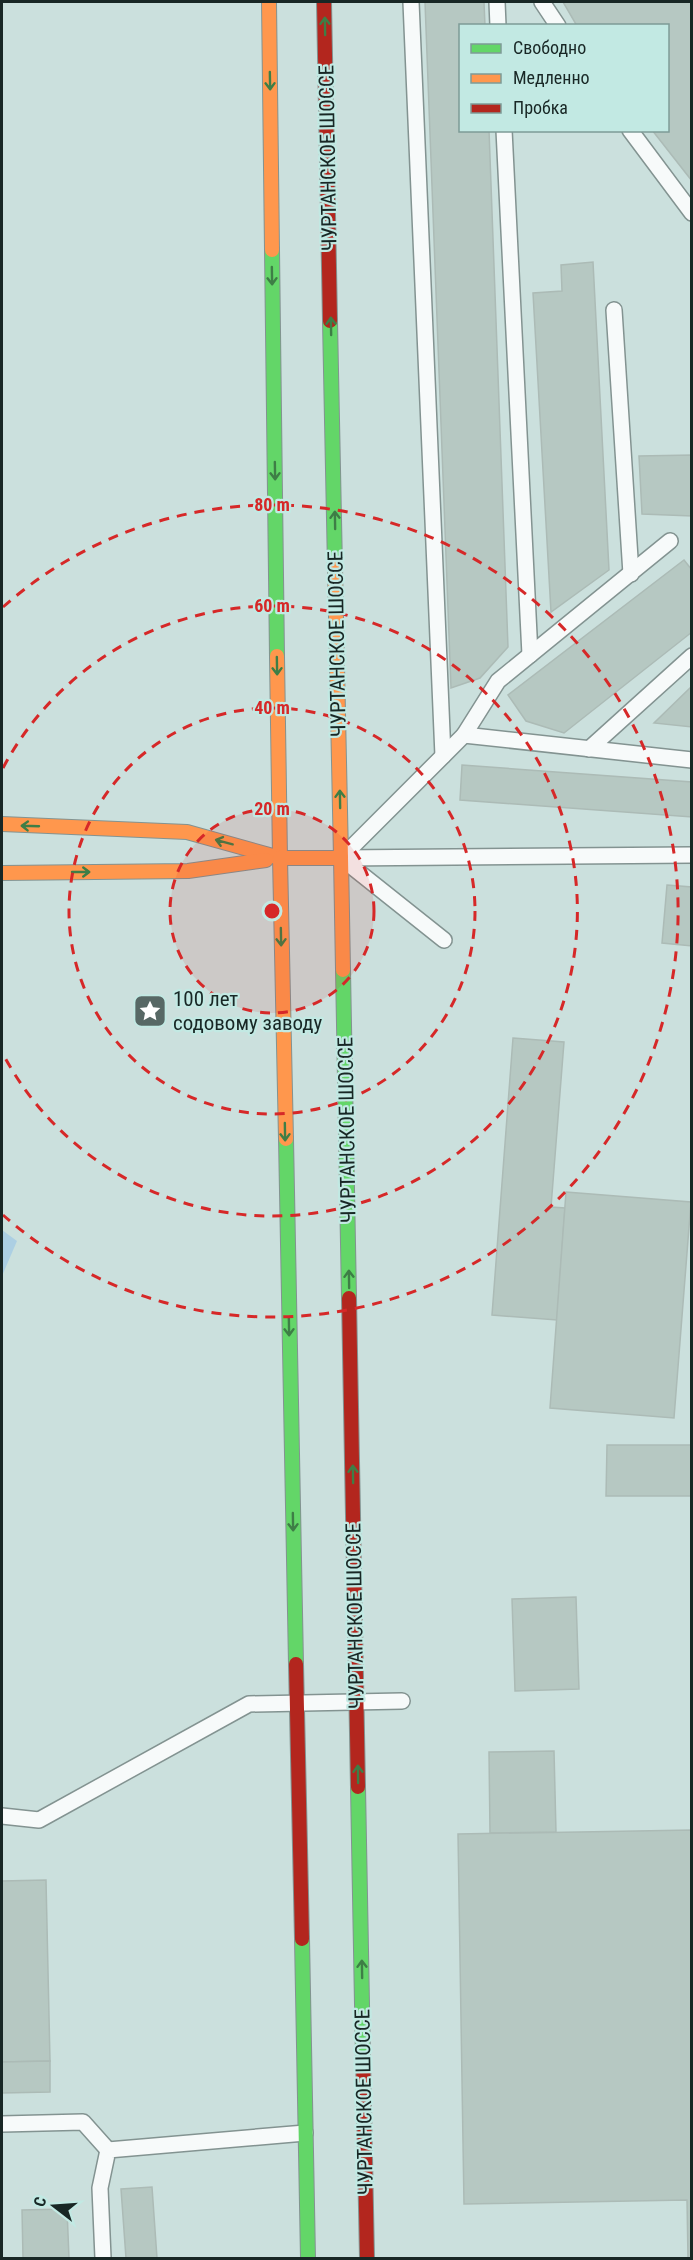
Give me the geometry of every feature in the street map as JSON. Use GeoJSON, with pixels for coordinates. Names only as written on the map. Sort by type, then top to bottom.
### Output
{"type":"FeatureCollection","features":[{"type":"Feature","properties":{"kind":"street"},"geometry":{"type":"LineString","coordinates":[[269,2],[280,858],[308,2259]]}},
{"type":"Feature","properties":{"kind":"street","name":"ЧУРТАНСКОЕ ШОССЕ"},"geometry":{"type":"LineString","coordinates":[[324,2],[367,2259]]}},
{"type":"Feature","properties":{"kind":"street"},"geometry":{"type":"LineString","coordinates":[[2,824],[187,832],[280,858]]}},
{"type":"Feature","properties":{"kind":"street"},"geometry":{"type":"LineString","coordinates":[[2,873],[188,871],[280,858],[341,858]]}},
{"type":"Feature","properties":{"kind":"lane"},"geometry":{"type":"LineString","coordinates":[[411,2],[443,756]]}},
{"type":"Feature","properties":{"kind":"lane"},"geometry":{"type":"LineString","coordinates":[[497,2],[498,24]]}},
{"type":"Feature","properties":{"kind":"lane"},"geometry":{"type":"LineString","coordinates":[[542,2],[557,24]]}},
{"type":"Feature","properties":{"kind":"lane"},"geometry":{"type":"LineString","coordinates":[[504,132],[530,655]]}},
{"type":"Feature","properties":{"kind":"lane"},"geometry":{"type":"LineString","coordinates":[[631,132],[692,213]]}},
{"type":"Feature","properties":{"kind":"lane"},"geometry":{"type":"LineString","coordinates":[[614,310],[631,574]]}},
{"type":"Feature","properties":{"kind":"lane"},"geometry":{"type":"LineString","coordinates":[[341,858],[464,735],[498,681],[670,542]]}},
{"type":"Feature","properties":{"kind":"lane"},"geometry":{"type":"LineString","coordinates":[[589,748],[692,656]]}},
{"type":"Feature","properties":{"kind":"lane"},"geometry":{"type":"LineString","coordinates":[[464,735],[692,760]]}},
{"type":"Feature","properties":{"kind":"lane"},"geometry":{"type":"LineString","coordinates":[[341,858],[692,855]]}},
{"type":"Feature","properties":{"kind":"lane"},"geometry":{"type":"LineString","coordinates":[[341,858],[444,940]]}},
{"type":"Feature","properties":{"kind":"lane"},"geometry":{"type":"LineString","coordinates":[[2,1816],[39,1820],[249,1704],[402,1701]]}},
{"type":"Feature","properties":{"kind":"lane"},"geometry":{"type":"LineString","coordinates":[[2,2124],[83,2122],[108,2150]]}},
{"type":"Feature","properties":{"kind":"lane"},"geometry":{"type":"LineString","coordinates":[[108,2150],[305,2133]]}},
{"type":"Feature","properties":{"kind":"lane"},"geometry":{"type":"LineString","coordinates":[[103,2259],[100,2188],[108,2150]]}},
{"type":"Feature","properties":{"kind":"water"},"geometry":{"type":"Polygon","coordinates":[[[2,1230],[17,1241],[2,1276],[2,1230]]]}},
{"type":"Feature","properties":{"kind":"building"},"geometry":{"type":"Polygon","coordinates":[[[425,2],[484,2],[485,24],[459,24],[459,132],[489,132],[508,647],[480,678],[451,688],[425,2]]]}},
{"type":"Feature","properties":{"kind":"building"},"geometry":{"type":"Polygon","coordinates":[[[563,2],[692,2],[692,181],[654,132],[669,132],[669,24],[576,24],[563,2]]]}},
{"type":"Feature","properties":{"kind":"building"},"geometry":{"type":"Polygon","coordinates":[[[593,262],[609,570],[551,612],[533,293],[562,291],[561,265],[593,262]]]}},
{"type":"Feature","properties":{"kind":"building"},"geometry":{"type":"Polygon","coordinates":[[[692,455],[692,516],[642,514],[639,456],[692,455]]]}},
{"type":"Feature","properties":{"kind":"building"},"geometry":{"type":"Polygon","coordinates":[[[684,560],[692,570],[692,632],[564,733],[526,721],[508,695],[684,560]]]}},
{"type":"Feature","properties":{"kind":"building"},"geometry":{"type":"Polygon","coordinates":[[[692,686],[692,727],[654,723],[692,686]]]}},
{"type":"Feature","properties":{"kind":"building"},"geometry":{"type":"Polygon","coordinates":[[[462,765],[692,782],[692,817],[460,800],[462,765]]]}},
{"type":"Feature","properties":{"kind":"building"},"geometry":{"type":"Polygon","coordinates":[[[667,885],[692,887],[692,946],[662,943],[667,885]]]}},
{"type":"Feature","properties":{"kind":"building"},"geometry":{"type":"Polygon","coordinates":[[[513,1038],[564,1042],[551,1207],[565,1208],[557,1320],[492,1315],[513,1038]]]}},
{"type":"Feature","properties":{"kind":"building"},"geometry":{"type":"Polygon","coordinates":[[[566,1192],[691,1202],[674,1418],[550,1408],[566,1192]]]}},
{"type":"Feature","properties":{"kind":"building"},"geometry":{"type":"Polygon","coordinates":[[[607,1445],[692,1445],[692,1496],[606,1496],[607,1445]]]}},
{"type":"Feature","properties":{"kind":"building"},"geometry":{"type":"Polygon","coordinates":[[[576,1597],[579,1689],[515,1691],[512,1599],[576,1597]]]}},
{"type":"Feature","properties":{"kind":"building"},"geometry":{"type":"Polygon","coordinates":[[[554,1751],[556,1832],[490,1833],[489,1752],[554,1751]]]}},
{"type":"Feature","properties":{"kind":"building"},"geometry":{"type":"Polygon","coordinates":[[[692,1830],[692,2258],[688,2258],[687,2200],[464,2204],[458,1834],[692,1830]]]}},
{"type":"Feature","properties":{"kind":"building"},"geometry":{"type":"Polygon","coordinates":[[[46,1880],[50,2061],[2,2062],[2,1881],[46,1880]]]}},
{"type":"Feature","properties":{"kind":"building"},"geometry":{"type":"Polygon","coordinates":[[[50,2061],[50,2092],[2,2093],[2,2062],[50,2061]]]}},
{"type":"Feature","properties":{"kind":"building"},"geometry":{"type":"Polygon","coordinates":[[[152,2187],[157,2258],[126,2258],[121,2189],[152,2187]]]}},
{"type":"Feature","properties":{"kind":"building"},"geometry":{"type":"Polygon","coordinates":[[[67,2209],[69,2258],[23,2258],[22,2210],[67,2209]]]}},
{"type":"Feature","properties":{"kind":"traffic: fast"},"geometry":{"type":"LineString","coordinates":[[272,250],[277,656]]}},
{"type":"Feature","properties":{"kind":"traffic: fast"},"geometry":{"type":"LineString","coordinates":[[330,321],[335,568]]}},
{"type":"Feature","properties":{"kind":"traffic: fast"},"geometry":{"type":"LineString","coordinates":[[343,970],[349,1298]]}},
{"type":"Feature","properties":{"kind":"traffic: fast"},"geometry":{"type":"LineString","coordinates":[[286,1139],[296,1664]]}},
{"type":"Feature","properties":{"kind":"traffic: fast"},"geometry":{"type":"LineString","coordinates":[[358,1787],[363,2058]]}},
{"type":"Feature","properties":{"kind":"traffic: fast"},"geometry":{"type":"LineString","coordinates":[[302,1939],[308,2258]]}},
{"type":"Feature","properties":{"kind":"traffic: slow"},"geometry":{"type":"LineString","coordinates":[[269,2],[272,250]]}},
{"type":"Feature","properties":{"kind":"traffic: slow"},"geometry":{"type":"LineString","coordinates":[[335,568],[341,858]]}},
{"type":"Feature","properties":{"kind":"traffic: slow"},"geometry":{"type":"LineString","coordinates":[[277,656],[280,858]]}},
{"type":"Feature","properties":{"kind":"traffic: slow"},"geometry":{"type":"LineString","coordinates":[[2,824],[187,832],[280,858]]}},
{"type":"Feature","properties":{"kind":"traffic: slow"},"geometry":{"type":"LineString","coordinates":[[286,1139],[280,858],[341,858],[343,970]]}},
{"type":"Feature","properties":{"kind":"traffic: slow"},"geometry":{"type":"LineString","coordinates":[[2,873],[188,871],[266,860]]}},
{"type":"Feature","properties":{"kind":"traffic: jam"},"geometry":{"type":"LineString","coordinates":[[324,2],[330,321]]}},
{"type":"Feature","properties":{"kind":"traffic: jam"},"geometry":{"type":"LineString","coordinates":[[349,1298],[358,1787]]}},
{"type":"Feature","properties":{"kind":"traffic: jam"},"geometry":{"type":"LineString","coordinates":[[296,1664],[302,1939]]}},
{"type":"Feature","properties":{"kind":"traffic: jam"},"geometry":{"type":"LineString","coordinates":[[363,2058],[367,2258]]}},
{"type":"Feature","properties":{"kind":"place","name":"100 лет содовому заводу"},"geometry":{"type":"Point","coordinates":[150,1011]}}]}
